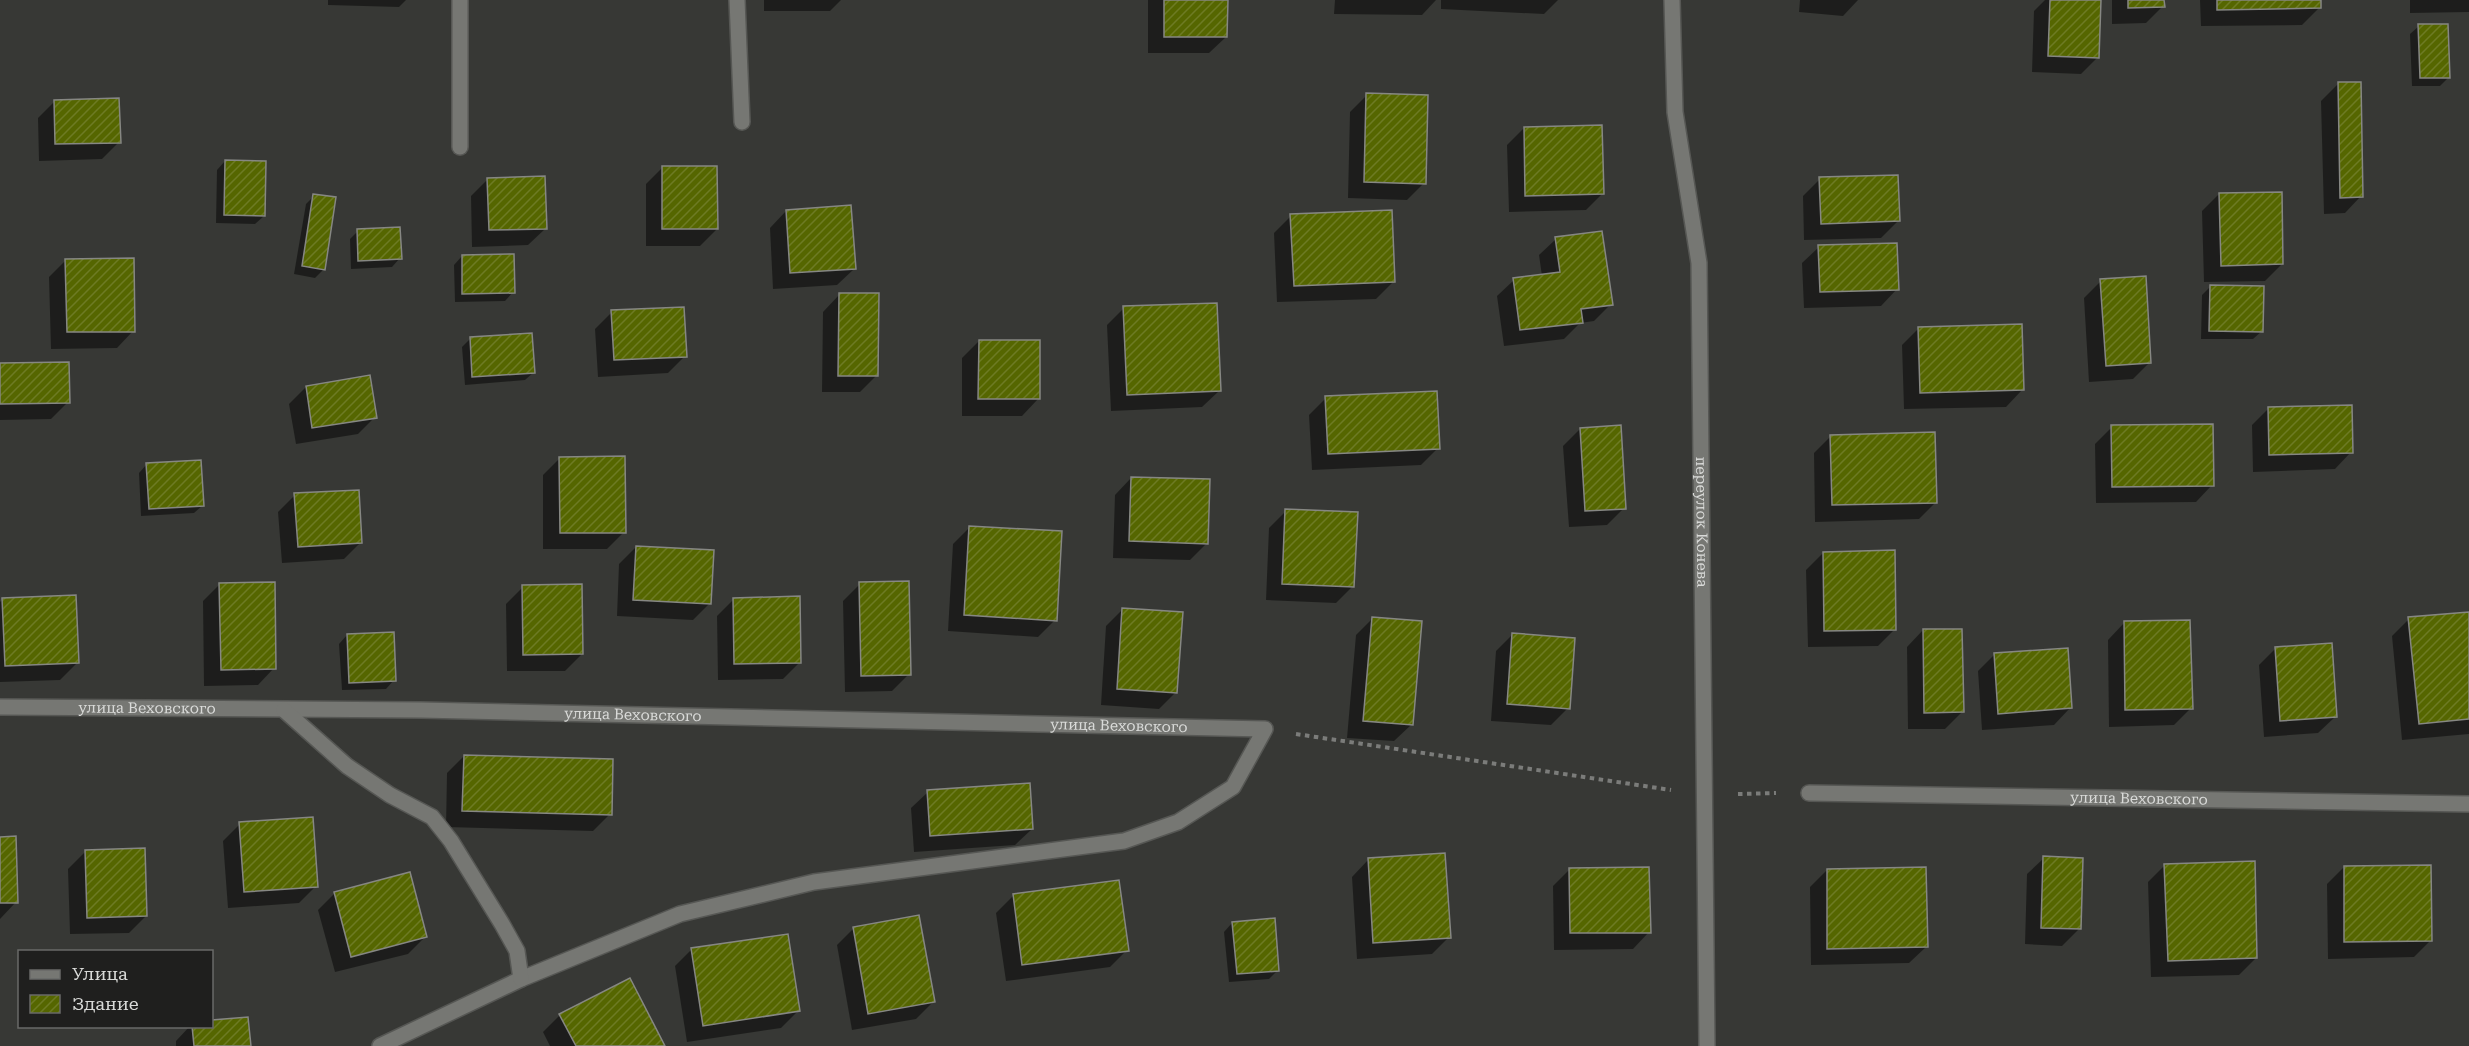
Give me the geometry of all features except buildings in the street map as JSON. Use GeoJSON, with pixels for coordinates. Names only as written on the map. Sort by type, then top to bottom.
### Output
{"type":"FeatureCollection","features":[{"type":"Feature","properties":{"kind":"street"},"geometry":{"type":"LineString","coordinates":[[460,0],[460,147]]}},
{"type":"Feature","properties":{"kind":"street"},"geometry":{"type":"LineString","coordinates":[[737,0],[742,122]]}},
{"type":"Feature","properties":{"kind":"street","name":"переулок Конева"},"geometry":{"type":"LineString","coordinates":[[1672,0],[1675,112],[1700,263],[1707,1046]]}},
{"type":"Feature","properties":{"kind":"street","name":"улица Веховского"},"geometry":{"type":"LineString","coordinates":[[0,707],[433,710],[1265,729]]}},
{"type":"Feature","properties":{"kind":"street"},"geometry":{"type":"LineString","coordinates":[[284,710],[347,766],[390,795],[432,817],[451,841],[517,951],[521,979]]}},
{"type":"Feature","properties":{"kind":"street"},"geometry":{"type":"LineString","coordinates":[[380,1046],[521,979],[680,914],[814,882],[1124,841],[1178,822],[1233,787],[1265,729]]}},
{"type":"Feature","properties":{"kind":"street","name":"улица Веховского"},"geometry":{"type":"LineString","coordinates":[[1809,793],[2469,804]]}},
{"type":"Feature","properties":{"kind":"path"},"geometry":{"type":"LineString","coordinates":[[1265,729],[1704,794],[1809,793]]}}]}
